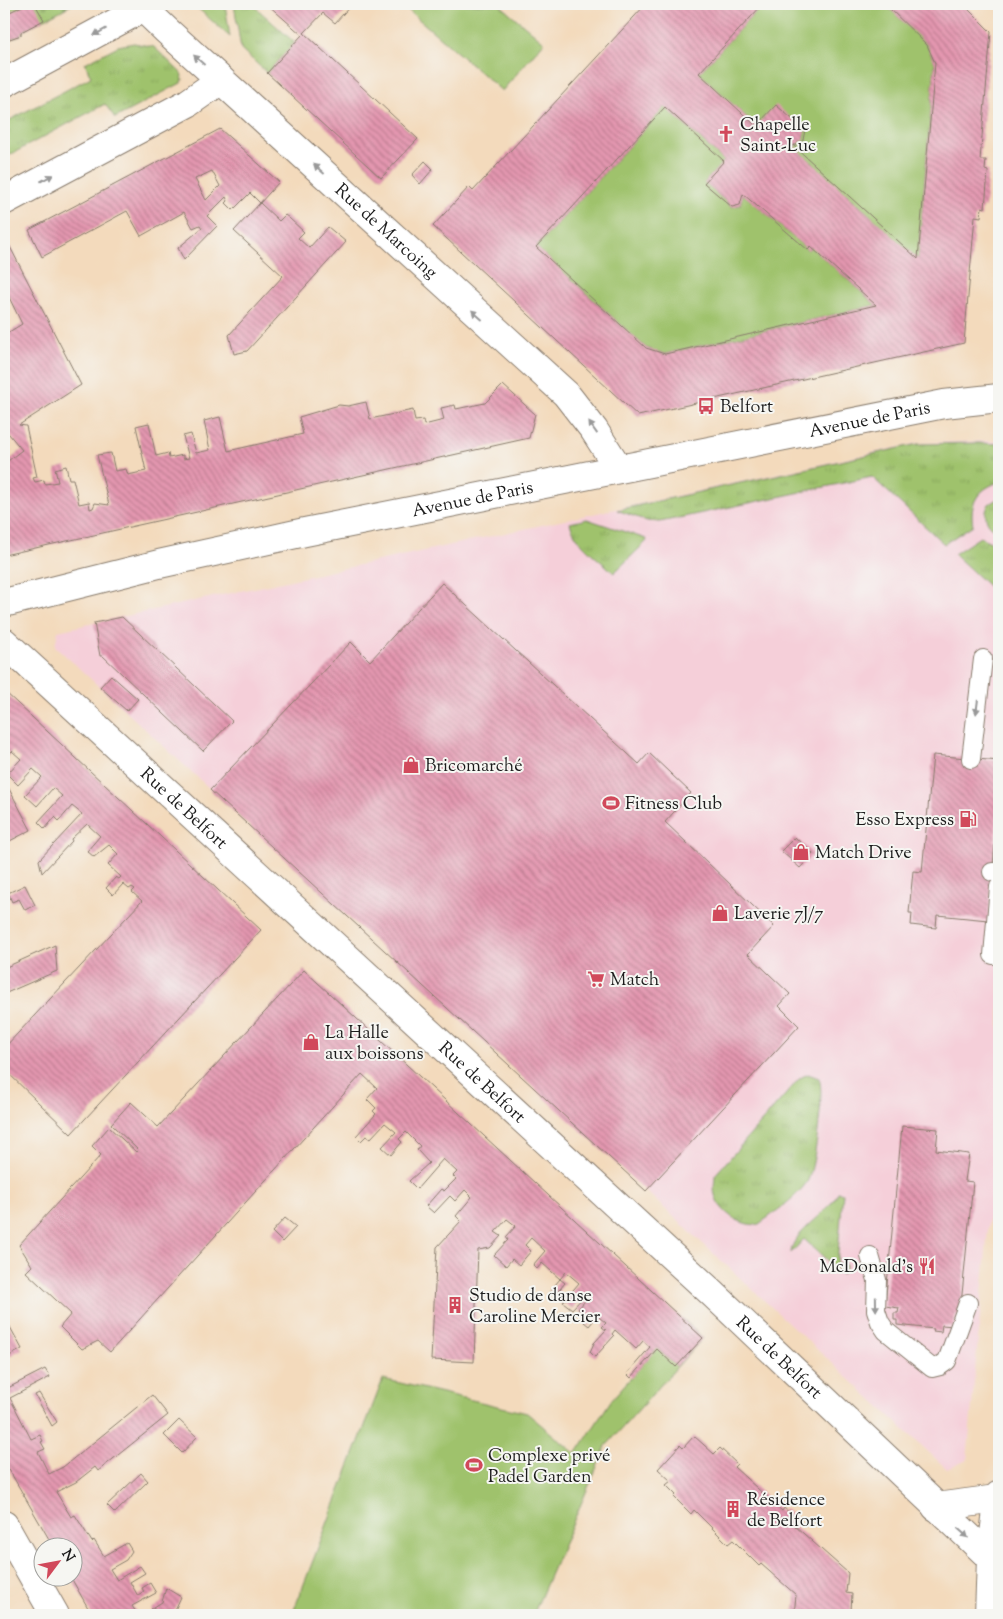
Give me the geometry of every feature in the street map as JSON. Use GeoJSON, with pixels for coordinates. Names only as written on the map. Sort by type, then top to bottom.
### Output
{"type":"FeatureCollection","features":[{"type":"Feature","properties":{"kind":"street","name":"Rue de Marcoing"},"geometry":{"type":"LineString","coordinates":[[143,6],[221,80],[566,394],[594,430],[620,469]]}},
{"type":"Feature","properties":{"kind":"street"},"geometry":{"type":"LineString","coordinates":[[4,83],[143,6]]}},
{"type":"Feature","properties":{"kind":"street"},"geometry":{"type":"LineString","coordinates":[[4,201],[188,103],[221,80]]}},
{"type":"Feature","properties":{"kind":"street","name":"Avenue de Paris"},"geometry":{"type":"LineString","coordinates":[[944,404],[999,378]]}},
{"type":"Feature","properties":{"kind":"street","name":"Avenue de Paris"},"geometry":{"type":"LineString","coordinates":[[4,603],[159,564],[305,532],[944,404],[999,398]]}},
{"type":"Feature","properties":{"kind":"street","name":"Avenue de Paris"},"geometry":{"type":"LineString","coordinates":[[944,404],[999,418]]}},
{"type":"Feature","properties":{"kind":"street","name":"Rue de Belfort"},"geometry":{"type":"LineString","coordinates":[[4,642],[712,1293],[991,1558]]}},
{"type":"Feature","properties":{"kind":"street"},"geometry":{"type":"LineString","coordinates":[[936,1507],[998,1497],[991,1558],[989,1615]]}},
{"type":"Feature","properties":{"kind":"street"},"geometry":{"type":"LineString","coordinates":[[4,1525],[55,1615]]}},
{"type":"Feature","properties":{"kind":"lane"},"geometry":{"type":"LineString","coordinates":[[971,759],[983,659]]}},
{"type":"Feature","properties":{"kind":"lane"},"geometry":{"type":"LineString","coordinates":[[993,955],[997,877]]}},
{"type":"Feature","properties":{"kind":"lane"},"geometry":{"type":"LineString","coordinates":[[870,1256],[877,1280],[876,1310],[880,1322],[886,1331],[932,1368],[940,1366],[947,1361],[968,1303]]}},
{"type":"Feature","properties":{"kind":"shaded area"},"geometry":{"type":"Polygon","coordinates":[[[999,442],[999,1107],[967,1460],[947,1469],[55,646],[58,631],[917,443],[999,442]]]}},
{"type":"Feature","properties":{"kind":"green space"},"geometry":{"type":"Polygon","coordinates":[[[4,4],[73,4],[21,32],[21,35],[4,41],[4,4]]]}},
{"type":"Feature","properties":{"kind":"green space"},"geometry":{"type":"Polygon","coordinates":[[[193,4],[225,4],[230,37],[193,4]]]}},
{"type":"Feature","properties":{"kind":"green space"},"geometry":{"type":"Polygon","coordinates":[[[234,4],[252,4],[295,43],[267,73],[241,49],[234,4]]]}},
{"type":"Feature","properties":{"kind":"green space"},"geometry":{"type":"Polygon","coordinates":[[[413,4],[499,4],[544,42],[502,91],[408,10],[413,4]]]}},
{"type":"Feature","properties":{"kind":"green space"},"geometry":{"type":"Polygon","coordinates":[[[763,4],[885,4],[927,45],[935,63],[918,259],[793,145],[798,145],[803,140],[805,130],[776,106],[756,126],[699,73],[763,4]]]}},
{"type":"Feature","properties":{"kind":"green space"},"geometry":{"type":"Polygon","coordinates":[[[134,43],[154,47],[181,73],[183,80],[181,83],[115,118],[105,104],[4,158],[4,123],[91,77],[85,63],[118,46],[134,43]]]}},
{"type":"Feature","properties":{"kind":"green space"},"geometry":{"type":"Polygon","coordinates":[[[665,107],[724,161],[704,183],[732,207],[740,205],[743,194],[808,250],[811,247],[876,305],[665,354],[646,348],[536,247],[665,107]]]}},
{"type":"Feature","properties":{"kind":"green space"},"geometry":{"type":"Polygon","coordinates":[[[918,444],[999,444],[999,482],[980,493],[972,510],[973,525],[944,544],[872,477],[660,522],[647,521],[617,510],[918,444]]]}},
{"type":"Feature","properties":{"kind":"green space"},"geometry":{"type":"Polygon","coordinates":[[[999,498],[999,531],[991,527],[986,513],[989,504],[999,498]]]}},
{"type":"Feature","properties":{"kind":"green space"},"geometry":{"type":"Polygon","coordinates":[[[587,519],[646,539],[647,541],[614,573],[582,544],[573,531],[570,523],[587,519]]]}},
{"type":"Feature","properties":{"kind":"green space"},"geometry":{"type":"Polygon","coordinates":[[[980,537],[999,546],[999,596],[954,554],[980,537]]]}},
{"type":"Feature","properties":{"kind":"green space"},"geometry":{"type":"Polygon","coordinates":[[[808,1074],[819,1078],[821,1097],[816,1145],[808,1180],[793,1198],[759,1224],[746,1224],[739,1221],[726,1213],[717,1201],[714,1190],[715,1175],[800,1078],[808,1074]]]}},
{"type":"Feature","properties":{"kind":"green space"},"geometry":{"type":"Polygon","coordinates":[[[838,1192],[843,1193],[837,1264],[846,1265],[845,1271],[842,1274],[804,1239],[791,1253],[797,1238],[826,1209],[838,1192]]]}},
{"type":"Feature","properties":{"kind":"green space","name":"Complexe privé Padel Garden"},"geometry":{"type":"Polygon","coordinates":[[[683,1319],[703,1338],[606,1446],[533,1615],[292,1615],[383,1379],[527,1413],[576,1454],[612,1399],[683,1319]]]}},
{"type":"Feature","properties":{"kind":"building"},"geometry":{"type":"Polygon","coordinates":[[[26,4],[35,4],[44,20],[21,32],[21,35],[4,41],[4,15],[26,4]]]}},
{"type":"Feature","properties":{"kind":"building"},"geometry":{"type":"Polygon","coordinates":[[[267,4],[352,4],[335,23],[323,13],[304,33],[418,139],[381,178],[267,73],[302,35],[267,4]]]}},
{"type":"Feature","properties":{"kind":"building"},"geometry":{"type":"Polygon","coordinates":[[[646,4],[763,4],[699,73],[756,126],[776,105],[805,130],[803,140],[798,145],[793,145],[918,259],[935,63],[927,45],[885,4],[963,4],[991,32],[980,160],[986,160],[985,170],[988,171],[985,208],[982,207],[981,217],[975,216],[964,343],[638,416],[433,226],[469,187],[473,191],[646,4]],[[665,107],[536,247],[646,348],[665,354],[876,305],[811,247],[808,250],[743,194],[740,205],[732,207],[704,183],[724,161],[665,107]]]}},
{"type":"Feature","properties":{"kind":"building"},"geometry":{"type":"Polygon","coordinates":[[[220,129],[279,182],[260,203],[250,193],[233,210],[226,203],[228,201],[226,197],[207,216],[217,226],[184,260],[178,248],[202,228],[200,225],[193,228],[184,212],[141,236],[127,211],[42,257],[29,230],[220,129]],[[212,171],[195,179],[206,200],[220,186],[212,171]]]}},
{"type":"Feature","properties":{"kind":"building"},"geometry":{"type":"Polygon","coordinates":[[[425,161],[433,169],[420,184],[412,175],[425,161]]]}},
{"type":"Feature","properties":{"kind":"building"},"geometry":{"type":"Polygon","coordinates":[[[260,203],[279,221],[285,215],[289,218],[304,232],[298,238],[309,248],[328,227],[346,242],[247,351],[234,354],[229,335],[283,276],[234,231],[260,203]]]}},
{"type":"Feature","properties":{"kind":"building"},"geometry":{"type":"Polygon","coordinates":[[[7,241],[81,385],[19,425],[26,426],[37,477],[33,478],[35,482],[44,480],[45,484],[58,482],[55,469],[66,466],[69,479],[73,479],[79,504],[89,502],[90,509],[93,508],[95,503],[109,505],[97,455],[111,453],[115,471],[126,469],[128,475],[146,471],[136,426],[149,423],[156,456],[168,453],[169,458],[183,455],[183,459],[189,458],[183,436],[191,434],[196,453],[210,450],[204,421],[220,417],[228,451],[303,434],[299,417],[339,405],[348,406],[366,402],[370,419],[413,410],[415,421],[423,420],[424,425],[444,420],[441,408],[455,405],[456,409],[485,403],[503,385],[535,414],[529,438],[4,555],[4,464],[22,450],[4,428],[4,335],[22,324],[4,287],[4,243],[7,241]]]}},
{"type":"Feature","properties":{"kind":"building"},"geometry":{"type":"Polygon","coordinates":[[[442,583],[639,764],[649,753],[691,793],[665,822],[774,926],[748,954],[790,994],[779,1006],[799,1026],[646,1191],[210,790],[351,642],[370,661],[442,583]]]}},
{"type":"Feature","properties":{"kind":"building"},"geometry":{"type":"Polygon","coordinates":[[[122,617],[232,721],[203,751],[103,656],[100,656],[94,623],[122,617]]]}},
{"type":"Feature","properties":{"kind":"building"},"geometry":{"type":"Polygon","coordinates":[[[111,675],[138,699],[127,711],[100,687],[111,675]]]}},
{"type":"Feature","properties":{"kind":"building"},"geometry":{"type":"Polygon","coordinates":[[[4,691],[261,930],[71,1134],[4,1069],[4,1048],[142,901],[132,892],[135,889],[132,887],[129,889],[123,884],[113,895],[106,888],[116,877],[119,879],[121,877],[108,865],[118,854],[109,845],[94,857],[87,851],[100,836],[87,824],[71,839],[72,841],[42,873],[39,860],[82,814],[72,806],[59,821],[55,817],[45,829],[38,822],[62,796],[53,788],[37,806],[25,795],[42,777],[33,769],[18,785],[7,774],[21,759],[12,751],[4,760],[4,691]]]}},
{"type":"Feature","properties":{"kind":"building"},"geometry":{"type":"Polygon","coordinates":[[[933,755],[999,761],[999,799],[988,920],[937,915],[936,928],[911,925],[912,913],[909,913],[913,871],[922,872],[933,755]]]}},
{"type":"Feature","properties":{"kind":"building"},"geometry":{"type":"Polygon","coordinates":[[[8,787],[31,830],[4,844],[4,790],[8,787]]]}},
{"type":"Feature","properties":{"kind":"building"},"geometry":{"type":"Polygon","coordinates":[[[795,837],[813,854],[800,868],[781,851],[795,837]]]}},
{"type":"Feature","properties":{"kind":"building"},"geometry":{"type":"Polygon","coordinates":[[[25,885],[35,905],[25,910],[19,899],[12,902],[8,893],[25,885]]]}},
{"type":"Feature","properties":{"kind":"building"},"geometry":{"type":"Polygon","coordinates":[[[55,945],[57,971],[4,994],[4,968],[55,945]]]}},
{"type":"Feature","properties":{"kind":"building"},"geometry":{"type":"Polygon","coordinates":[[[304,970],[703,1338],[676,1367],[657,1349],[631,1378],[627,1374],[650,1347],[643,1341],[636,1349],[615,1330],[612,1334],[614,1336],[595,1357],[590,1352],[594,1343],[606,1330],[602,1327],[606,1323],[593,1312],[589,1316],[594,1320],[589,1326],[584,1322],[588,1318],[578,1309],[591,1294],[588,1292],[572,1309],[563,1302],[579,1283],[566,1272],[560,1279],[542,1263],[537,1269],[533,1265],[545,1251],[531,1238],[525,1245],[531,1251],[519,1265],[512,1259],[506,1266],[494,1255],[508,1240],[506,1237],[516,1226],[507,1219],[495,1232],[501,1236],[490,1248],[478,1250],[474,1362],[431,1360],[437,1247],[461,1221],[456,1216],[472,1197],[465,1190],[455,1201],[450,1196],[434,1213],[426,1206],[441,1189],[444,1191],[456,1179],[453,1176],[457,1172],[443,1159],[417,1189],[409,1181],[429,1163],[417,1150],[420,1146],[406,1132],[399,1139],[402,1142],[391,1155],[382,1147],[396,1132],[385,1123],[370,1139],[366,1136],[361,1141],[356,1136],[376,1114],[373,1111],[376,1108],[367,1099],[377,1088],[362,1074],[110,1352],[98,1341],[82,1349],[60,1327],[71,1314],[26,1272],[32,1266],[19,1245],[101,1155],[92,1146],[109,1127],[136,1152],[138,1150],[111,1124],[131,1102],[158,1127],[304,970]]]}},
{"type":"Feature","properties":{"kind":"building","name":"McDonald's"},"geometry":{"type":"Polygon","coordinates":[[[902,1126],[938,1129],[936,1150],[969,1154],[965,1181],[973,1182],[960,1315],[955,1314],[953,1326],[942,1325],[941,1332],[933,1331],[934,1329],[897,1325],[897,1320],[894,1320],[894,1313],[898,1313],[899,1308],[885,1306],[902,1126]]]}},
{"type":"Feature","properties":{"kind":"building"},"geometry":{"type":"Polygon","coordinates":[[[285,1218],[296,1227],[282,1242],[272,1232],[285,1218]]]}},
{"type":"Feature","properties":{"kind":"building"},"geometry":{"type":"Polygon","coordinates":[[[560,1279],[565,1283],[555,1295],[550,1291],[560,1279]]]}},
{"type":"Feature","properties":{"kind":"building"},"geometry":{"type":"Polygon","coordinates":[[[4,1316],[22,1349],[4,1359],[4,1316]]]}},
{"type":"Feature","properties":{"kind":"building"},"geometry":{"type":"Polygon","coordinates":[[[45,1369],[50,1377],[10,1398],[31,1439],[40,1435],[45,1449],[38,1452],[49,1474],[63,1467],[152,1395],[168,1415],[98,1471],[95,1467],[76,1482],[56,1492],[71,1517],[75,1515],[92,1542],[94,1540],[104,1556],[127,1543],[132,1551],[126,1560],[110,1569],[117,1580],[140,1566],[145,1573],[130,1582],[138,1596],[144,1592],[142,1588],[150,1583],[156,1593],[132,1606],[138,1615],[92,1615],[76,1586],[82,1586],[82,1536],[47,1536],[4,1461],[4,1390],[45,1369]]]}},
{"type":"Feature","properties":{"kind":"building"},"geometry":{"type":"Polygon","coordinates":[[[39,1393],[57,1422],[52,1426],[35,1395],[39,1393]]]}},
{"type":"Feature","properties":{"kind":"building"},"geometry":{"type":"Polygon","coordinates":[[[179,1420],[197,1437],[182,1453],[164,1435],[179,1420]]]}},
{"type":"Feature","properties":{"kind":"building","name":"Résidence de Belfort"},"geometry":{"type":"Polygon","coordinates":[[[694,1436],[714,1454],[720,1448],[737,1464],[734,1467],[782,1511],[784,1508],[799,1521],[795,1526],[848,1573],[846,1593],[852,1594],[851,1611],[854,1611],[853,1615],[794,1615],[796,1595],[761,1564],[759,1566],[733,1540],[728,1544],[694,1510],[691,1514],[674,1497],[676,1495],[666,1485],[671,1481],[658,1469],[680,1445],[683,1448],[694,1436]]]}},
{"type":"Feature","properties":{"kind":"building"},"geometry":{"type":"Polygon","coordinates":[[[141,1473],[148,1481],[115,1513],[107,1505],[141,1473]]]}},
{"type":"Feature","properties":{"kind":"building"},"geometry":{"type":"Polygon","coordinates":[[[166,1588],[181,1597],[174,1612],[181,1615],[150,1615],[153,1613],[151,1609],[162,1602],[166,1588]]]}},
{"type":"Feature","properties":{"kind":"place","name":"Chapelle Saint-Luc"},"geometry":{"type":"Point","coordinates":[726,134]}},
{"type":"Feature","properties":{"kind":"place","name":"Belfort"},"geometry":{"type":"Point","coordinates":[706,406]}},
{"type":"Feature","properties":{"kind":"place","name":"Bricomarché"},"geometry":{"type":"Point","coordinates":[411,765]}},
{"type":"Feature","properties":{"kind":"place","name":"Fitness Club"},"geometry":{"type":"Point","coordinates":[611,803]}},
{"type":"Feature","properties":{"kind":"place","name":"Esso Express"},"geometry":{"type":"Point","coordinates":[968,819]}},
{"type":"Feature","properties":{"kind":"place","name":"Match Drive"},"geometry":{"type":"Point","coordinates":[801,852]}},
{"type":"Feature","properties":{"kind":"place","name":"Laverie 7J/7"},"geometry":{"type":"Point","coordinates":[720,913]}},
{"type":"Feature","properties":{"kind":"place","name":"Match"},"geometry":{"type":"Point","coordinates":[596,979]}},
{"type":"Feature","properties":{"kind":"place","name":"La Halle aux boissons"},"geometry":{"type":"Point","coordinates":[311,1042]}},
{"type":"Feature","properties":{"kind":"place","name":"McDonald's"},"geometry":{"type":"Point","coordinates":[927,1266]}},
{"type":"Feature","properties":{"kind":"place","name":"Studio de danse Caroline Mercier"},"geometry":{"type":"Point","coordinates":[455,1305]}},
{"type":"Feature","properties":{"kind":"place","name":"Complexe privé Padel Garden"},"geometry":{"type":"Point","coordinates":[474,1465]}},
{"type":"Feature","properties":{"kind":"place","name":"Résidence de Belfort"},"geometry":{"type":"Point","coordinates":[733,1509]}}]}
